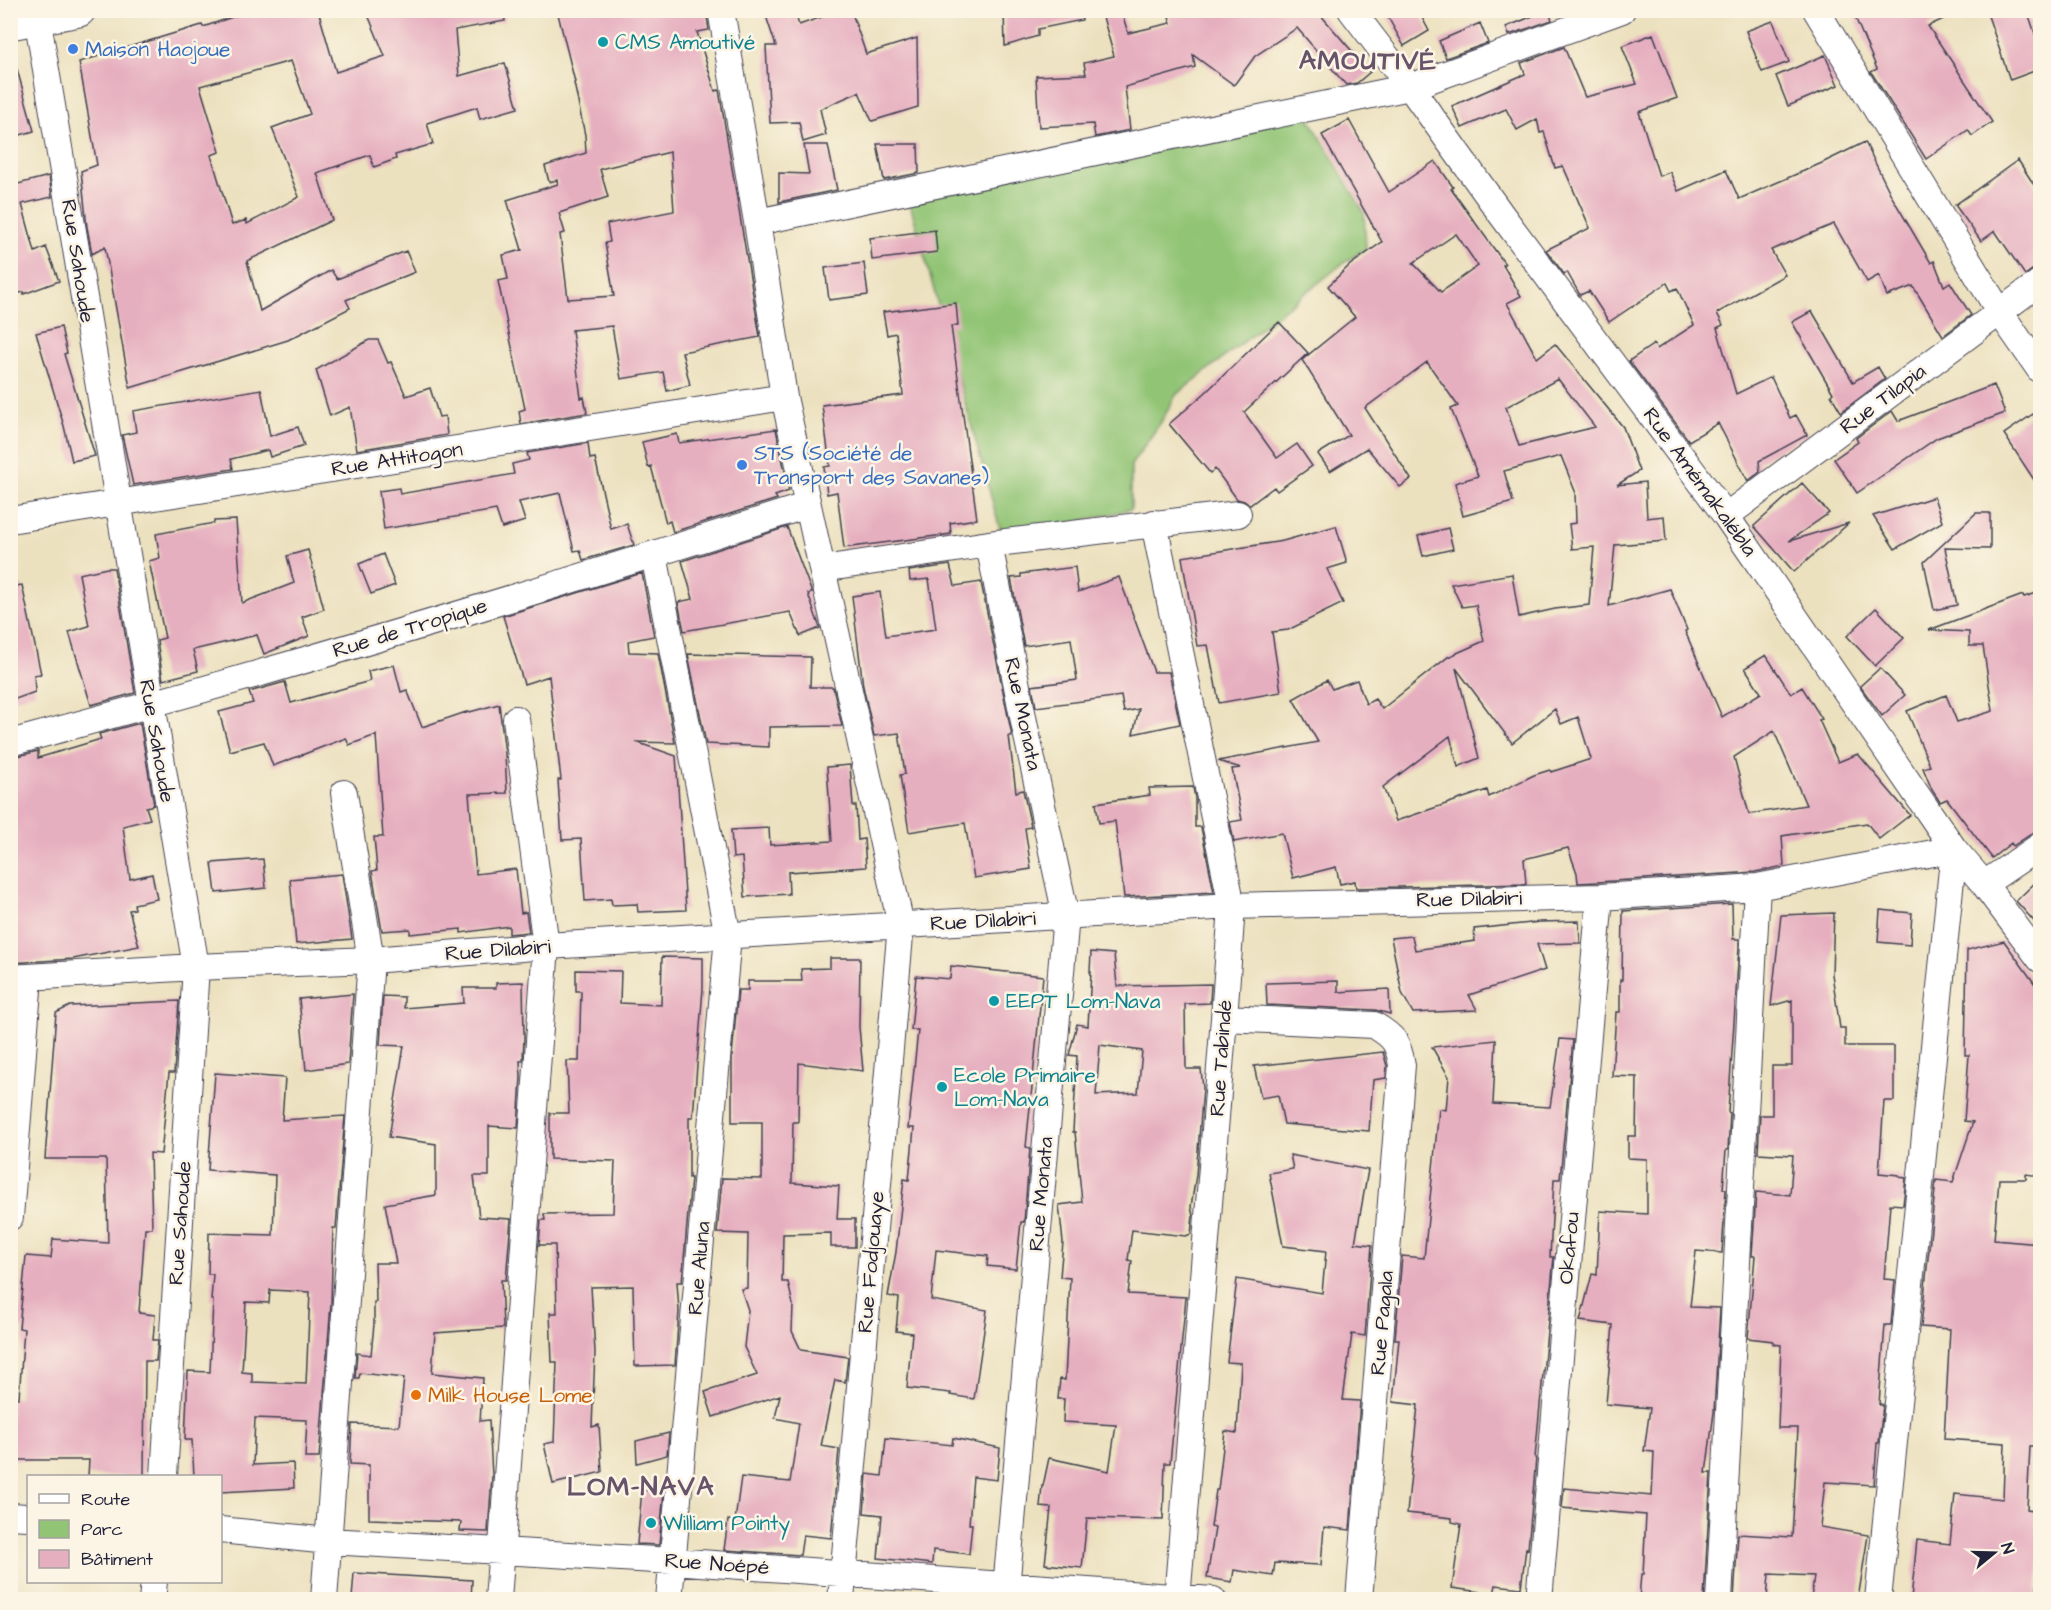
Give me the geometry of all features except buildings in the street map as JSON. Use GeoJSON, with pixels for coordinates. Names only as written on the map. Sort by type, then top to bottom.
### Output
{"type":"FeatureCollection","features":[{"type":"Feature","properties":{"kind":"highway"},"geometry":{"type":"LineString","coordinates":[[28,18],[79,10]]}},
{"type":"Feature","properties":{"kind":"street","name":"Rue Fodjouaye"},"geometry":{"type":"LineString","coordinates":[[721,10],[784,397],[901,925],[841,1599]]}},
{"type":"Feature","properties":{"kind":"street","name":"Rue Amémakalébla"},"geometry":{"type":"LineString","coordinates":[[1351,10],[1726,516],[1954,849],[1984,884],[2040,959]]}},
{"type":"Feature","properties":{"kind":"street"},"geometry":{"type":"LineString","coordinates":[[757,222],[1410,87],[1622,10]]}},
{"type":"Feature","properties":{"kind":"street"},"geometry":{"type":"LineString","coordinates":[[1816,10],[1999,311],[2040,370]]}},
{"type":"Feature","properties":{"kind":"street","name":"Rue Sahoude"},"geometry":{"type":"LineString","coordinates":[[28,18],[118,504],[196,967],[164,1475]]}},
{"type":"Feature","properties":{"kind":"street","name":"Rue Tilapia"},"geometry":{"type":"LineString","coordinates":[[1726,516],[2040,282]]}},
{"type":"Feature","properties":{"kind":"street","name":"Rue Attitogon"},"geometry":{"type":"LineString","coordinates":[[10,520],[784,397]]}},
{"type":"Feature","properties":{"kind":"street","name":"Rue de Tropique"},"geometry":{"type":"LineString","coordinates":[[10,743],[151,705],[654,555],[808,506]]}},
{"type":"Feature","properties":{"kind":"street"},"geometry":{"type":"LineString","coordinates":[[822,569],[989,544],[1238,514]]}},
{"type":"Feature","properties":{"kind":"street","name":"Rue Tabindé"},"geometry":{"type":"LineString","coordinates":[[1154,524],[1232,906],[1177,1598]]}},
{"type":"Feature","properties":{"kind":"street","name":"Rue Monata"},"geometry":{"type":"LineString","coordinates":[[989,544],[1025,727],[1066,916],[1006,1592]]}},
{"type":"Feature","properties":{"kind":"street","name":"Rue Aluna"},"geometry":{"type":"LineString","coordinates":[[654,555],[728,936],[669,1599]]}},
{"type":"Feature","properties":{"kind":"street"},"geometry":{"type":"LineString","coordinates":[[498,1599],[546,946],[516,719]]}},
{"type":"Feature","properties":{"kind":"street"},"geometry":{"type":"LineString","coordinates":[[324,1599],[371,960],[344,793]]}},
{"type":"Feature","properties":{"kind":"street"},"geometry":{"type":"LineString","coordinates":[[1984,884],[2040,846]]}},
{"type":"Feature","properties":{"kind":"street"},"geometry":{"type":"LineString","coordinates":[[1878,1599],[1954,849]]}},
{"type":"Feature","properties":{"kind":"street","name":"Rue Dilabiri"},"geometry":{"type":"LineString","coordinates":[[20,978],[196,967],[371,960],[546,946],[1232,906],[1600,897],[1757,886],[1954,849]]}},
{"type":"Feature","properties":{"kind":"street"},"geometry":{"type":"LineString","coordinates":[[1719,1599],[1757,886]]}},
{"type":"Feature","properties":{"kind":"street","name":"Okafou"},"geometry":{"type":"LineString","coordinates":[[1539,1599],[1600,897]]}},
{"type":"Feature","properties":{"kind":"street"},"geometry":{"type":"LineString","coordinates":[[10,1217],[20,978]]}},
{"type":"Feature","properties":{"kind":"street","name":"Rue Pagala"},"geometry":{"type":"LineString","coordinates":[[1224,1018],[1374,1025],[1390,1035],[1399,1046],[1402,1065],[1359,1599]]}},
{"type":"Feature","properties":{"kind":"street"},"geometry":{"type":"LineString","coordinates":[[10,1516],[27,1517]]}},
{"type":"Feature","properties":{"kind":"street","name":"Rue Noépé"},"geometry":{"type":"LineString","coordinates":[[222,1530],[329,1540],[843,1574],[1006,1592],[1213,1599]]}},
{"type":"Feature","properties":{"kind":"street"},"geometry":{"type":"LineString","coordinates":[[152,1599],[154,1583]]}},
{"type":"Feature","properties":{"kind":"green space"},"geometry":{"type":"Polygon","coordinates":[[[1304,109],[1364,213],[1366,248],[1341,265],[1176,395],[1161,422],[1131,465],[1131,509],[1003,540],[906,189],[1304,109]]]}},
{"type":"Feature","properties":{"kind":"place","name":"CMS Amoutivé"},"geometry":{"type":"Point","coordinates":[603,42]}},
{"type":"Feature","properties":{"kind":"place","name":"Maison Haojoue"},"geometry":{"type":"Point","coordinates":[73,49]}},
{"type":"Feature","properties":{"kind":"place","name":"STS (Société de Transport des Savanes)"},"geometry":{"type":"Point","coordinates":[742,465]}},
{"type":"Feature","properties":{"kind":"place","name":"EEPT Lom-Nava"},"geometry":{"type":"Point","coordinates":[994,1001]}},
{"type":"Feature","properties":{"kind":"place","name":"Ecole Primaire Lom-Nava"},"geometry":{"type":"Point","coordinates":[942,1087]}},
{"type":"Feature","properties":{"kind":"place","name":"Milk House Lome"},"geometry":{"type":"Point","coordinates":[416,1395]}},
{"type":"Feature","properties":{"kind":"place","name":"William Pointy"},"geometry":{"type":"Point","coordinates":[651,1523]}},
{"type":"Feature","properties":{"kind":"district","name":"AMOUTIVÉ"},"geometry":{"type":"Point","coordinates":[1368,61]}},
{"type":"Feature","properties":{"kind":"district","name":"LOM-NAVA"},"geometry":{"type":"Point","coordinates":[641,1487]}}]}
